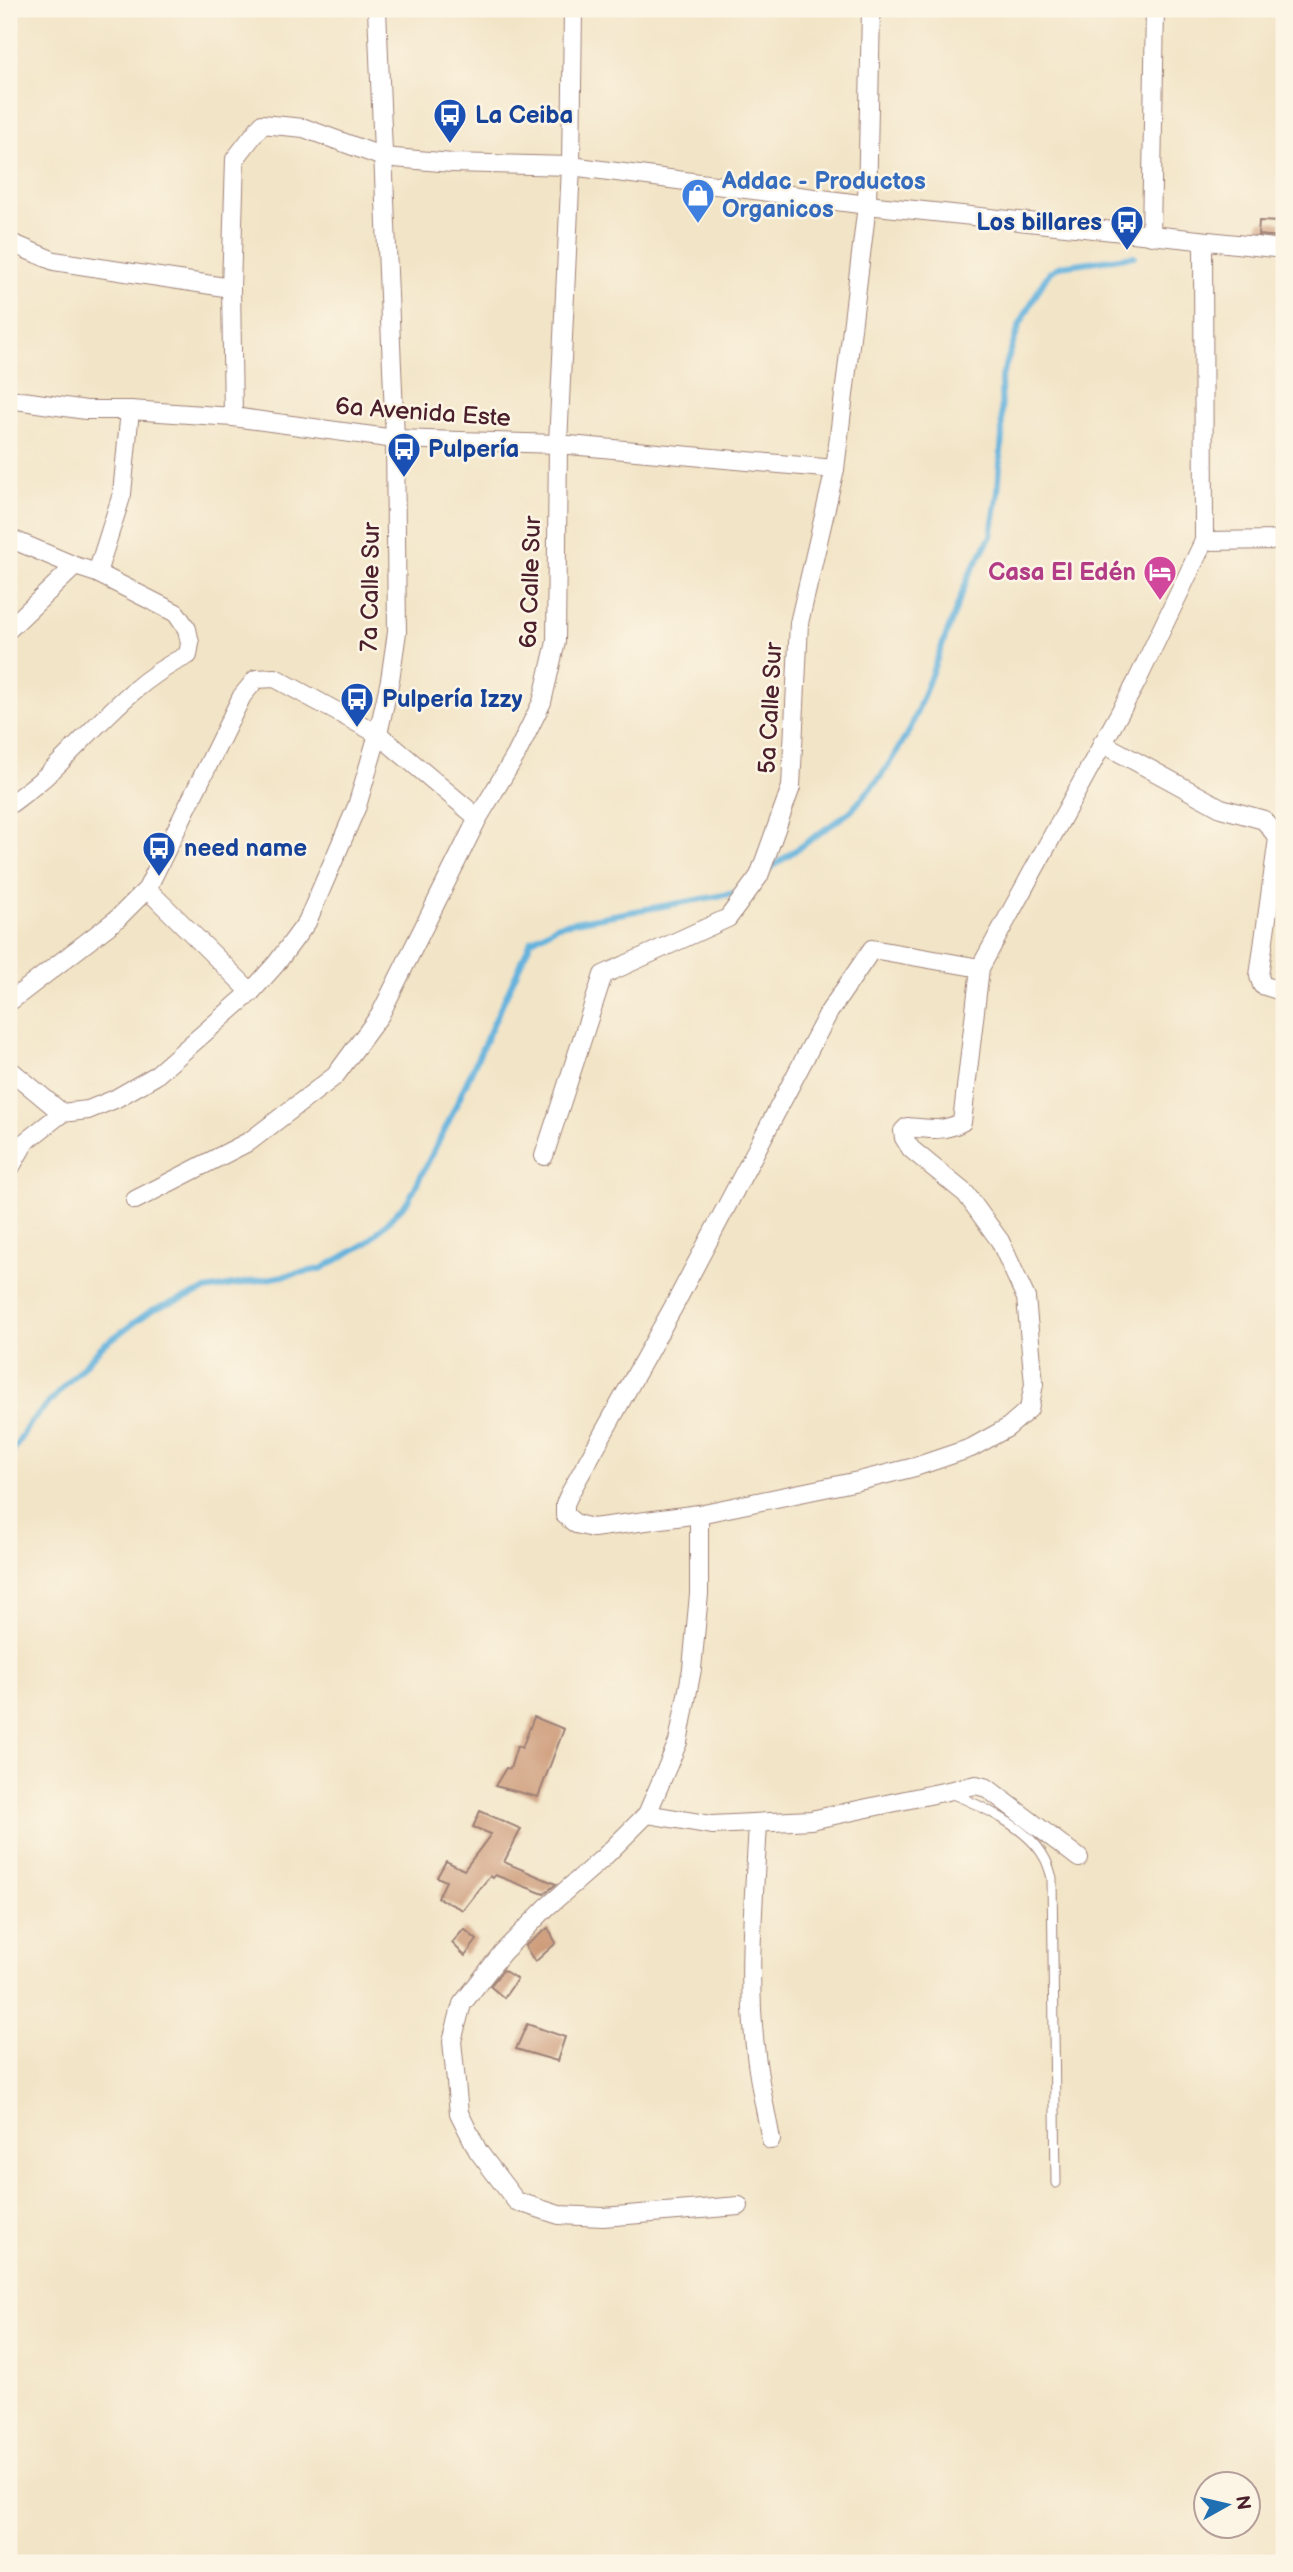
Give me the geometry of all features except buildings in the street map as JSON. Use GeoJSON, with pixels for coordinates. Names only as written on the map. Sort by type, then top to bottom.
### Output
{"type":"FeatureCollection","features":[{"type":"Feature","properties":{"kind":"street","name":"7a Calle Sur"},"geometry":{"type":"LineString","coordinates":[[9,1170],[25,1142],[62,1113],[88,1110],[115,1099],[155,1076],[251,992],[307,922],[358,806],[378,734],[397,632],[395,439],[377,9]]}},
{"type":"Feature","properties":{"kind":"street","name":"6a Calle Sur"},"geometry":{"type":"LineString","coordinates":[[135,1200],[250,1141],[335,1076],[380,1015],[478,818],[516,755],[542,702],[556,642],[558,444],[571,166],[573,9]]}},
{"type":"Feature","properties":{"kind":"street","name":"5a Calle Sur"},"geometry":{"type":"LineString","coordinates":[[544,1156],[603,975],[727,918],[759,876],[791,787],[799,623],[835,470],[867,205],[871,9]]}},
{"type":"Feature","properties":{"kind":"street"},"geometry":{"type":"LineString","coordinates":[[1151,236],[1155,9]]}},
{"type":"Feature","properties":{"kind":"street"},"geometry":{"type":"LineString","coordinates":[[233,417],[230,288],[235,159],[262,124],[303,128],[383,157],[452,163],[571,166],[867,205],[1284,249]]}},
{"type":"Feature","properties":{"kind":"street"},"geometry":{"type":"LineString","coordinates":[[980,968],[873,949],[829,1012],[675,1304],[565,1504],[565,1515],[576,1524],[593,1528],[699,1514],[915,1467],[971,1448],[1007,1428],[1029,1409],[1034,1384],[1026,1298],[999,1241],[966,1194],[911,1149],[902,1130],[907,1127],[933,1130],[951,1128],[962,1122],[980,968],[1136,683],[1204,541],[1203,241]]}},
{"type":"Feature","properties":{"kind":"street"},"geometry":{"type":"LineString","coordinates":[[9,242],[54,261],[230,288]]}},
{"type":"Feature","properties":{"kind":"street","name":"6a Avenida Este"},"geometry":{"type":"LineString","coordinates":[[9,399],[86,410],[233,417],[395,439],[558,444],[835,470]]}},
{"type":"Feature","properties":{"kind":"street"},"geometry":{"type":"LineString","coordinates":[[97,573],[122,494],[130,410]]}},
{"type":"Feature","properties":{"kind":"street"},"geometry":{"type":"LineString","coordinates":[[9,538],[97,573],[176,613],[187,629],[190,643],[188,655],[173,662],[120,704],[45,776],[9,805]]}},
{"type":"Feature","properties":{"kind":"street"},"geometry":{"type":"LineString","coordinates":[[1204,541],[1284,540]]}},
{"type":"Feature","properties":{"kind":"street"},"geometry":{"type":"LineString","coordinates":[[9,629],[75,566]]}},
{"type":"Feature","properties":{"kind":"street"},"geometry":{"type":"LineString","coordinates":[[9,1002],[117,919],[147,889],[242,696],[256,679],[275,678],[378,734],[478,818]]}},
{"type":"Feature","properties":{"kind":"street"},"geometry":{"type":"LineString","coordinates":[[1102,743],[1221,808],[1264,820],[1278,838],[1259,976],[1262,985],[1284,992]]}},
{"type":"Feature","properties":{"kind":"street"},"geometry":{"type":"LineString","coordinates":[[147,889],[251,992]]}},
{"type":"Feature","properties":{"kind":"street"},"geometry":{"type":"LineString","coordinates":[[9,1069],[62,1113]]}},
{"type":"Feature","properties":{"kind":"street"},"geometry":{"type":"LineString","coordinates":[[699,1514],[699,1594],[692,1669],[678,1742],[647,1814],[502,1953],[462,2004],[452,2041],[459,2113],[478,2151],[516,2201],[559,2215],[603,2217],[738,2206]]}},
{"type":"Feature","properties":{"kind":"street"},"geometry":{"type":"LineString","coordinates":[[647,1814],[712,1825],[811,1820],[969,1785],[987,1788],[1079,1858]]}},
{"type":"Feature","properties":{"kind":"street"},"geometry":{"type":"LineString","coordinates":[[758,1824],[752,1935],[752,1997],[756,2055],[771,2140]]}},
{"type":"Feature","properties":{"kind":"lane"},"geometry":{"type":"LineString","coordinates":[[945,1791],[989,1809],[1026,1838],[1043,1855],[1052,1878],[1056,2183]]}},
{"type":"Feature","properties":{"kind":"waterway"},"geometry":{"type":"LineString","coordinates":[[766,871],[851,811],[882,775],[910,730],[969,575],[991,536],[998,492],[1002,436],[1001,379],[1020,324],[1043,282],[1050,272],[1060,266],[1134,256]]}},
{"type":"Feature","properties":{"kind":"waterway"},"geometry":{"type":"LineString","coordinates":[[9,1458],[29,1424],[102,1346],[152,1310],[206,1290],[321,1269],[367,1243],[408,1201],[447,1125],[531,941],[558,925],[735,893],[742,887]]}},
{"type":"Feature","properties":{"kind":"place","name":"La Ceiba"},"geometry":{"type":"Point","coordinates":[450,145]}},
{"type":"Feature","properties":{"kind":"place","name":"Addac - Productos Organicos"},"geometry":{"type":"Point","coordinates":[698,225]}},
{"type":"Feature","properties":{"kind":"place","name":"Los billares"},"geometry":{"type":"Point","coordinates":[1127,252]}},
{"type":"Feature","properties":{"kind":"place","name":"Pulpería"},"geometry":{"type":"Point","coordinates":[404,479]}},
{"type":"Feature","properties":{"kind":"place","name":"Casa El Edén"},"geometry":{"type":"Point","coordinates":[1160,602]}},
{"type":"Feature","properties":{"kind":"place","name":"Pulpería Izzy"},"geometry":{"type":"Point","coordinates":[357,729]}},
{"type":"Feature","properties":{"kind":"place","name":"need name"},"geometry":{"type":"Point","coordinates":[159,878]}}]}
